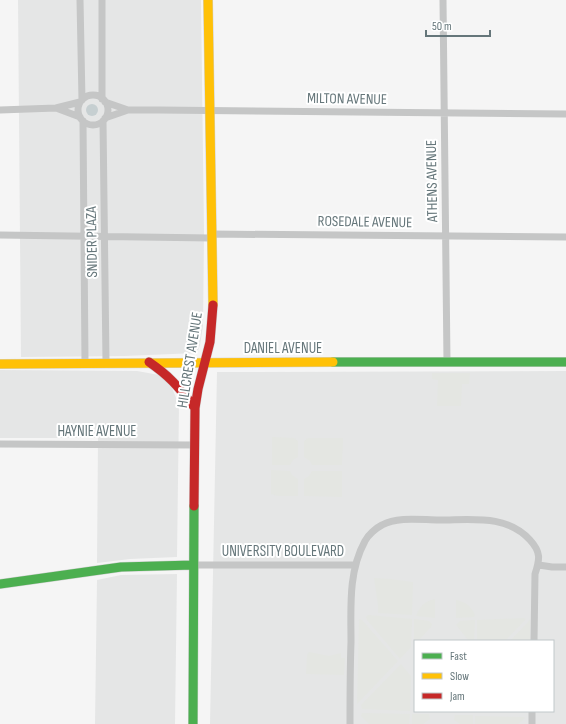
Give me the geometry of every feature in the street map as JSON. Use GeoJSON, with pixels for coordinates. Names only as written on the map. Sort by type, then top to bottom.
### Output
{"type":"FeatureCollection","features":[{"type":"Feature","properties":{"kind":"street"},"geometry":{"type":"LineString","coordinates":[[80,0],[81,101],[78,110],[82,119]]}},
{"type":"Feature","properties":{"kind":"street"},"geometry":{"type":"LineString","coordinates":[[56,108],[93,125],[98,124],[104,119],[108,110],[104,100],[102,0]]}},
{"type":"Feature","properties":{"kind":"street","name":"HILLCREST AVENUE"},"geometry":{"type":"LineString","coordinates":[[192,724],[195,408],[210,342],[213,310],[208,0]]}},
{"type":"Feature","properties":{"kind":"street","name":"ATHENS AVENUE"},"geometry":{"type":"LineString","coordinates":[[443,0],[447,362]]}},
{"type":"Feature","properties":{"kind":"street"},"geometry":{"type":"LineString","coordinates":[[0,110],[56,108],[81,101],[92,96],[98,96],[104,100]]}},
{"type":"Feature","properties":{"kind":"street","name":"MILTON AVENUE"},"geometry":{"type":"LineString","coordinates":[[104,100],[128,110]]}},
{"type":"Feature","properties":{"kind":"street","name":"MILTON AVENUE"},"geometry":{"type":"LineString","coordinates":[[104,119],[128,110],[566,114]]}},
{"type":"Feature","properties":{"kind":"street","name":"SNIDER PLAZA"},"geometry":{"type":"LineString","coordinates":[[82,119],[85,362]]}},
{"type":"Feature","properties":{"kind":"street","name":"SNIDER PLAZA"},"geometry":{"type":"LineString","coordinates":[[104,119],[106,362]]}},
{"type":"Feature","properties":{"kind":"street","name":"ROSEDALE AVENUE"},"geometry":{"type":"LineString","coordinates":[[0,235],[105,237],[566,237]]}},
{"type":"Feature","properties":{"kind":"street","name":"DANIEL AVENUE"},"geometry":{"type":"LineString","coordinates":[[0,364],[85,362],[566,362]]}},
{"type":"Feature","properties":{"kind":"street"},"geometry":{"type":"LineString","coordinates":[[149,362],[174,381],[195,408]]}},
{"type":"Feature","properties":{"kind":"street","name":"HAYNIE AVENUE"},"geometry":{"type":"LineString","coordinates":[[0,444],[194,445]]}},
{"type":"Feature","properties":{"kind":"street","name":"UNIVERSITY BOULEVARD"},"geometry":{"type":"LineString","coordinates":[[0,584],[121,567],[193,565],[355,565],[365,540],[382,524],[398,520],[489,520],[507,524],[522,532],[536,547],[539,556],[535,574],[534,640]]}},
{"type":"Feature","properties":{"kind":"street"},"geometry":{"type":"LineString","coordinates":[[350,724],[351,600],[355,565]]}},
{"type":"Feature","properties":{"kind":"street"},"geometry":{"type":"LineString","coordinates":[[538,565],[566,567]]}},
{"type":"Feature","properties":{"kind":"street"},"geometry":{"type":"LineString","coordinates":[[532,712],[532,724]]}},
{"type":"Feature","properties":{"kind":"shaded area"},"geometry":{"type":"Polygon","coordinates":[[[18,0],[201,0],[204,234],[203,326],[197,353],[124,356],[21,357],[18,0]]]}},
{"type":"Feature","properties":{"kind":"shaded area"},"geometry":{"type":"Polygon","coordinates":[[[90,104],[94,104],[98,110],[94,116],[90,116],[86,112],[86,108],[90,104]]]}},
{"type":"Feature","properties":{"kind":"shaded area"},"geometry":{"type":"Polygon","coordinates":[[[0,370],[137,371],[159,375],[170,383],[179,405],[177,557],[130,559],[97,563],[98,438],[0,438],[0,370]]]}},
{"type":"Feature","properties":{"kind":"shaded area"},"geometry":{"type":"Polygon","coordinates":[[[566,371],[566,724],[210,724],[217,372],[566,371]]]}},
{"type":"Feature","properties":{"kind":"shaded area"},"geometry":{"type":"Polygon","coordinates":[[[432,373],[470,373],[469,384],[462,384],[461,406],[437,406],[438,380],[432,379],[432,373]]]}},
{"type":"Feature","properties":{"kind":"shaded area"},"geometry":{"type":"Polygon","coordinates":[[[272,437],[294,438],[298,441],[298,457],[293,460],[290,465],[272,465],[272,437]]]}},
{"type":"Feature","properties":{"kind":"shaded area"},"geometry":{"type":"Polygon","coordinates":[[[308,438],[343,438],[342,465],[312,465],[310,461],[304,457],[304,441],[308,438]]]}},
{"type":"Feature","properties":{"kind":"shaded area"},"geometry":{"type":"Polygon","coordinates":[[[271,470],[290,471],[292,475],[298,479],[298,496],[278,496],[271,494],[271,470]]]}},
{"type":"Feature","properties":{"kind":"shaded area"},"geometry":{"type":"Polygon","coordinates":[[[312,471],[342,471],[342,497],[304,496],[304,479],[309,476],[312,471]]]}},
{"type":"Feature","properties":{"kind":"shaded area"},"geometry":{"type":"Polygon","coordinates":[[[177,574],[175,724],[95,724],[97,580],[121,575],[177,574]]]}},
{"type":"Feature","properties":{"kind":"shaded area"},"geometry":{"type":"Polygon","coordinates":[[[374,578],[413,582],[412,615],[378,613],[374,578]]]}},
{"type":"Feature","properties":{"kind":"shaded area"},"geometry":{"type":"Polygon","coordinates":[[[435,599],[435,618],[416,616],[423,604],[435,599]]]}},
{"type":"Feature","properties":{"kind":"shaded area"},"geometry":{"type":"Polygon","coordinates":[[[456,600],[465,603],[470,607],[475,615],[474,617],[456,618],[456,600]]]}},
{"type":"Feature","properties":{"kind":"shaded area"},"geometry":{"type":"Polygon","coordinates":[[[368,615],[412,619],[411,647],[400,659],[367,620],[366,617],[368,615]]]}},
{"type":"Feature","properties":{"kind":"shaded area"},"geometry":{"type":"Polygon","coordinates":[[[359,619],[362,620],[398,661],[357,704],[359,619]]]}},
{"type":"Feature","properties":{"kind":"shaded area"},"geometry":{"type":"Polygon","coordinates":[[[414,619],[429,621],[432,624],[431,627],[419,640],[414,640],[414,619]]]}},
{"type":"Feature","properties":{"kind":"shaded area"},"geometry":{"type":"Polygon","coordinates":[[[526,619],[506,640],[477,640],[477,620],[526,619]]]}},
{"type":"Feature","properties":{"kind":"shaded area"},"geometry":{"type":"Polygon","coordinates":[[[530,619],[530,640],[511,640],[530,619]]]}},
{"type":"Feature","properties":{"kind":"shaded area"},"geometry":{"type":"Polygon","coordinates":[[[475,620],[474,640],[468,640],[456,625],[460,621],[475,620]]]}},
{"type":"Feature","properties":{"kind":"shaded area"},"geometry":{"type":"Polygon","coordinates":[[[309,652],[329,656],[341,653],[341,658],[345,658],[344,675],[306,674],[307,655],[309,652]]]}},
{"type":"Feature","properties":{"kind":"shaded area"},"geometry":{"type":"Polygon","coordinates":[[[401,664],[411,676],[410,711],[362,709],[361,705],[401,664]]]}},
{"type":"Feature","properties":{"kind":"shaded area"},"geometry":{"type":"Polygon","coordinates":[[[362,713],[410,714],[409,724],[369,724],[361,716],[362,713]]]}},
{"type":"Feature","properties":{"kind":"shaded area"},"geometry":{"type":"Polygon","coordinates":[[[412,714],[429,714],[430,719],[423,724],[412,724],[412,714]]]}},
{"type":"Feature","properties":{"kind":"shaded area"},"geometry":{"type":"Polygon","coordinates":[[[455,715],[473,715],[473,724],[460,724],[454,720],[455,715]]]}},
{"type":"Feature","properties":{"kind":"shaded area"},"geometry":{"type":"Polygon","coordinates":[[[475,716],[525,718],[518,724],[475,724],[475,716]]]}},
{"type":"Feature","properties":{"kind":"traffic: fast"},"geometry":{"type":"LineString","coordinates":[[333,362],[566,362]]}},
{"type":"Feature","properties":{"kind":"traffic: fast"},"geometry":{"type":"LineString","coordinates":[[193,724],[194,506]]}},
{"type":"Feature","properties":{"kind":"traffic: fast"},"geometry":{"type":"LineString","coordinates":[[0,584],[121,567],[193,565]]}},
{"type":"Feature","properties":{"kind":"traffic: slow"},"geometry":{"type":"LineString","coordinates":[[208,0],[213,305]]}},
{"type":"Feature","properties":{"kind":"traffic: slow"},"geometry":{"type":"LineString","coordinates":[[0,364],[333,362]]}},
{"type":"Feature","properties":{"kind":"traffic: jam"},"geometry":{"type":"LineString","coordinates":[[194,506],[195,408],[198,389],[210,342],[213,305]]}},
{"type":"Feature","properties":{"kind":"traffic: jam"},"geometry":{"type":"LineString","coordinates":[[149,362],[169,378],[195,408]]}}]}
